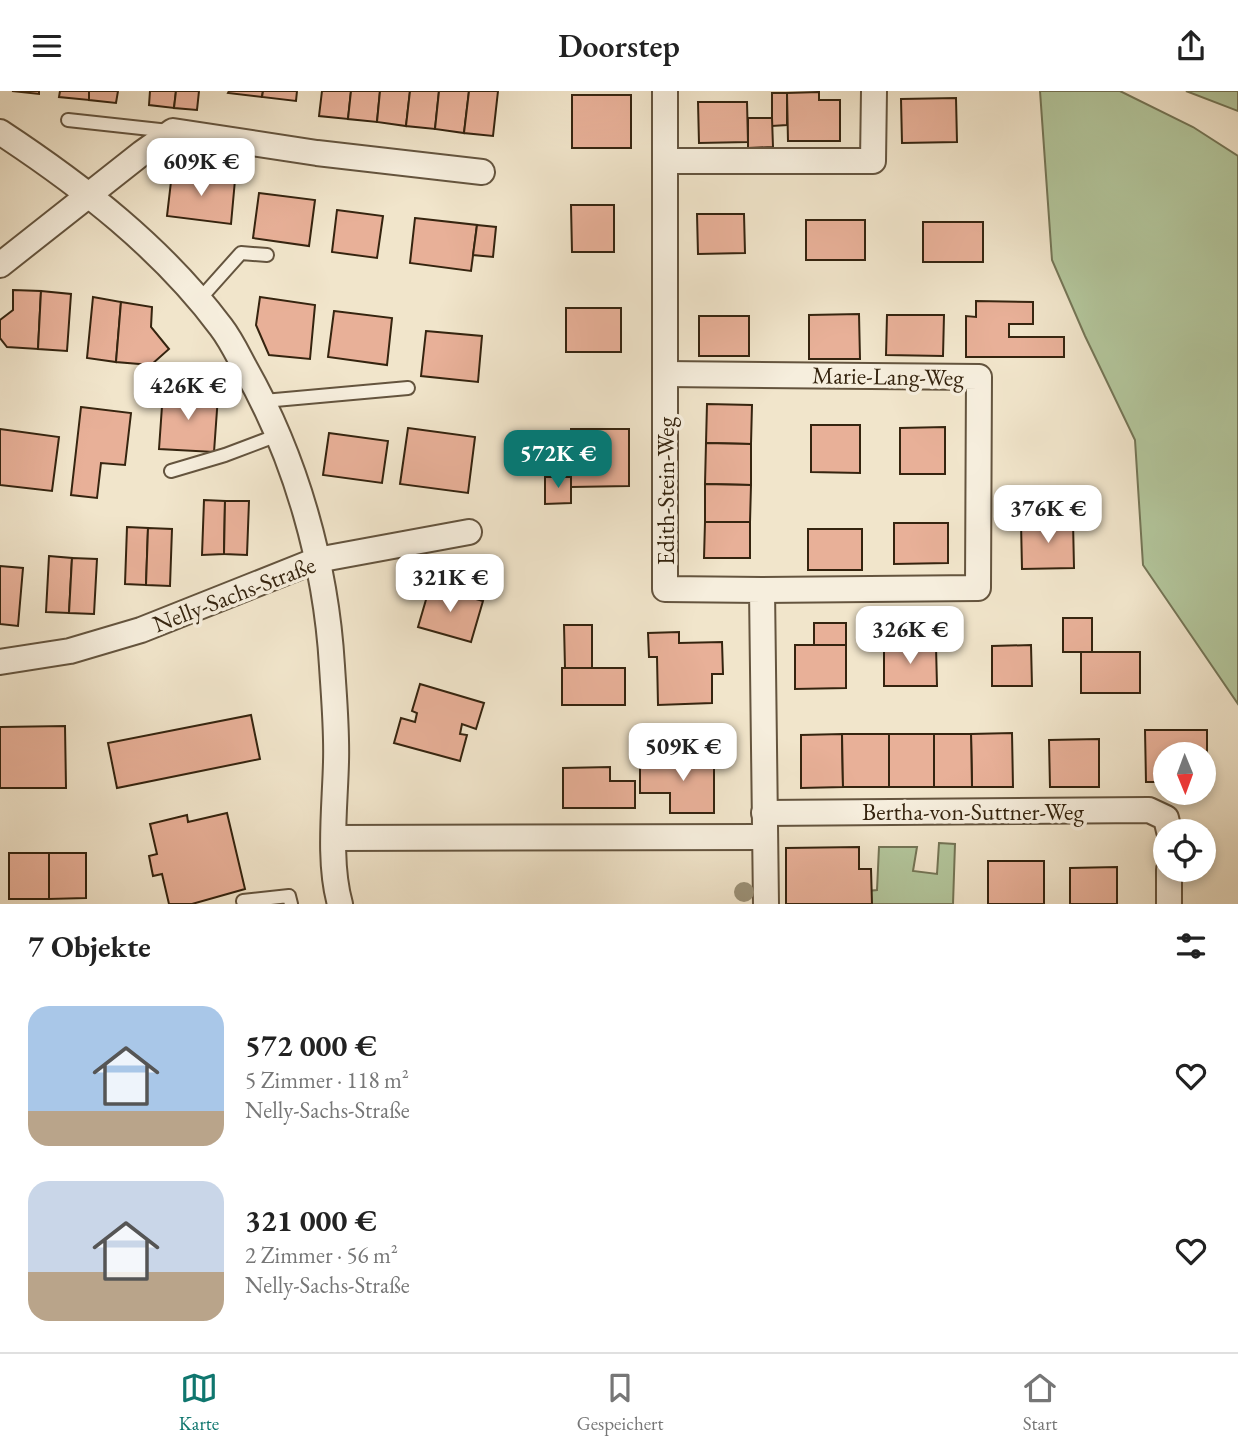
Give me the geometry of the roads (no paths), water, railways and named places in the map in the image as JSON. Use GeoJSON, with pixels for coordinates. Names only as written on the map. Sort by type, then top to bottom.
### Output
{"type":"FeatureCollection","features":[{"type":"Feature","properties":{"kind":"street","name":"Edith-Stein-Weg"},"geometry":{"type":"LineString","coordinates":[[665,91],[665,589],[762,590]]}},
{"type":"Feature","properties":{"kind":"street"},"geometry":{"type":"LineString","coordinates":[[665,161],[873,161],[874,91]]}},
{"type":"Feature","properties":{"kind":"street"},"geometry":{"type":"LineString","coordinates":[[0,265],[173,131],[317,153],[482,172]]}},
{"type":"Feature","properties":{"kind":"street"},"geometry":{"type":"LineString","coordinates":[[0,132],[91,195],[160,259],[200,300],[223,329],[264,401],[305,513],[317,560],[332,665],[336,758],[333,882],[340,904]]}},
{"type":"Feature","properties":{"kind":"street","name":"Marie-Lang-Weg"},"geometry":{"type":"LineString","coordinates":[[665,374],[979,377],[978,588],[762,590]]}},
{"type":"Feature","properties":{"kind":"street","name":"Nelly-Sachs-Straße"},"geometry":{"type":"LineString","coordinates":[[0,662],[70,651],[141,630],[317,560],[469,532]]}},
{"type":"Feature","properties":{"kind":"street"},"geometry":{"type":"LineString","coordinates":[[762,590],[766,904]]}},
{"type":"Feature","properties":{"kind":"street","name":"Bertha-von-Suttner-Weg"},"geometry":{"type":"LineString","coordinates":[[765,825],[1149,810],[1166,819]]}},
{"type":"Feature","properties":{"kind":"street"},"geometry":{"type":"LineString","coordinates":[[334,838],[765,825]]}},
{"type":"Feature","properties":{"kind":"street"},"geometry":{"type":"LineString","coordinates":[[1169,882],[1169,904]]}},
{"type":"Feature","properties":{"kind":"lane"},"geometry":{"type":"LineString","coordinates":[[68,120],[173,131]]}},
{"type":"Feature","properties":{"kind":"lane"},"geometry":{"type":"LineString","coordinates":[[200,300],[241,253],[267,255]]}},
{"type":"Feature","properties":{"kind":"lane"},"geometry":{"type":"LineString","coordinates":[[264,401],[408,388]]}},
{"type":"Feature","properties":{"kind":"lane"},"geometry":{"type":"LineString","coordinates":[[171,471],[278,435]]}},
{"type":"Feature","properties":{"kind":"lane"},"geometry":{"type":"LineString","coordinates":[[243,901],[289,896],[290,904]]}}]}
